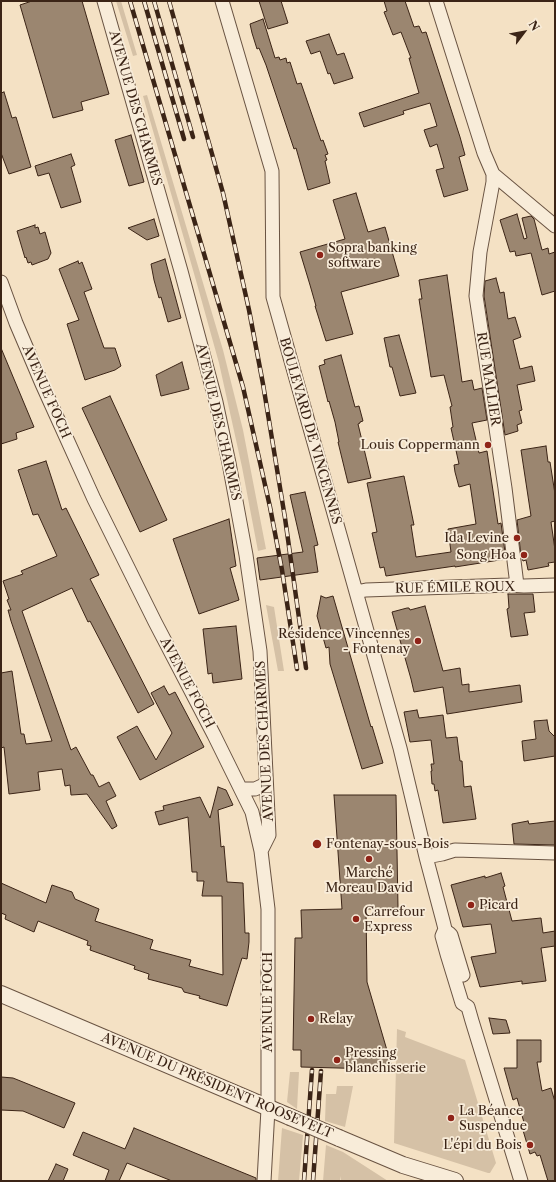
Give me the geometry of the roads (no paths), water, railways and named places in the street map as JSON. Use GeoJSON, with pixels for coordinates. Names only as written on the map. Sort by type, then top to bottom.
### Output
{"type":"FeatureCollection","features":[{"type":"Feature","properties":{"kind":"street","name":"AVENUE DES CHARMES"},"geometry":{"type":"LineString","coordinates":[[104,1],[181,271],[226,447],[246,555],[260,651],[269,835],[262,851]]}},
{"type":"Feature","properties":{"kind":"street","name":"BOULEVARD DE VINCENNES"},"geometry":{"type":"LineString","coordinates":[[222,1],[272,171],[273,296],[400,748],[445,929],[442,936],[447,954],[462,1003],[468,1007],[521,1181]]}},
{"type":"Feature","properties":{"kind":"street"},"geometry":{"type":"LineString","coordinates":[[436,1],[484,153],[493,174],[555,226]]}},
{"type":"Feature","properties":{"kind":"street","name":"RUE MALLIER"},"geometry":{"type":"LineString","coordinates":[[493,174],[493,182],[480,252],[476,296],[505,488],[517,585]]}},
{"type":"Feature","properties":{"kind":"street","name":"AVENUE FOCH"},"geometry":{"type":"LineString","coordinates":[[1,282],[16,323],[42,384],[94,499],[252,812],[262,851],[268,909],[268,1109],[264,1181]]}},
{"type":"Feature","properties":{"kind":"street","name":"RUE ÉMILE ROUX"},"geometry":{"type":"LineString","coordinates":[[356,592],[366,590],[555,585]]}},
{"type":"Feature","properties":{"kind":"street"},"geometry":{"type":"LineString","coordinates":[[241,789],[255,789],[266,784]]}},
{"type":"Feature","properties":{"kind":"street"},"geometry":{"type":"LineString","coordinates":[[426,857],[455,850],[555,853]]}},
{"type":"Feature","properties":{"kind":"street","name":"AVENUE DU PRÉSIDENT ROOSEVELT"},"geometry":{"type":"LineString","coordinates":[[1,994],[433,1178],[455,1181]]}},
{"type":"Feature","properties":{"kind":"railway"},"geometry":{"type":"LineString","coordinates":[[130,1],[243,387],[270,507],[282,570],[297,669]]}},
{"type":"Feature","properties":{"kind":"railway"},"geometry":{"type":"LineString","coordinates":[[144,1],[184,139]]}},
{"type":"Feature","properties":{"kind":"railway"},"geometry":{"type":"LineString","coordinates":[[154,1],[193,137]]}},
{"type":"Feature","properties":{"kind":"railway"},"geometry":{"type":"LineString","coordinates":[[169,1],[223,193],[249,310],[285,518],[306,668]]}},
{"type":"Feature","properties":{"kind":"railway"},"geometry":{"type":"LineString","coordinates":[[304,1181],[312,1070]]}},
{"type":"Feature","properties":{"kind":"railway"},"geometry":{"type":"LineString","coordinates":[[313,1181],[321,1071]]}},
{"type":"Feature","properties":{"kind":"place","name":"Sopra banking software"},"geometry":{"type":"Point","coordinates":[320,255]}},
{"type":"Feature","properties":{"kind":"place","name":"Louis Coppermann"},"geometry":{"type":"Point","coordinates":[488,445]}},
{"type":"Feature","properties":{"kind":"place","name":"Ida Levine"},"geometry":{"type":"Point","coordinates":[517,538]}},
{"type":"Feature","properties":{"kind":"place","name":"Song Hoa"},"geometry":{"type":"Point","coordinates":[524,555]}},
{"type":"Feature","properties":{"kind":"place","name":"Résidence Vincennes - Fontenay"},"geometry":{"type":"Point","coordinates":[418,641]}},
{"type":"Feature","properties":{"kind":"place","name":"Fontenay-sous-Bois"},"geometry":{"type":"Point","coordinates":[317,844]}},
{"type":"Feature","properties":{"kind":"place","name":"Marché Moreau David"},"geometry":{"type":"Point","coordinates":[369,859]}},
{"type":"Feature","properties":{"kind":"place","name":"Picard"},"geometry":{"type":"Point","coordinates":[471,905]}},
{"type":"Feature","properties":{"kind":"place","name":"Carrefour Express"},"geometry":{"type":"Point","coordinates":[356,919]}},
{"type":"Feature","properties":{"kind":"place","name":"Relay"},"geometry":{"type":"Point","coordinates":[311,1019]}},
{"type":"Feature","properties":{"kind":"place","name":"Pressing blanchisserie"},"geometry":{"type":"Point","coordinates":[337,1060]}},
{"type":"Feature","properties":{"kind":"place","name":"La Béance Suspendue"},"geometry":{"type":"Point","coordinates":[451,1118]}},
{"type":"Feature","properties":{"kind":"place","name":"L'épi du Bois"},"geometry":{"type":"Point","coordinates":[530,1145]}}]}
